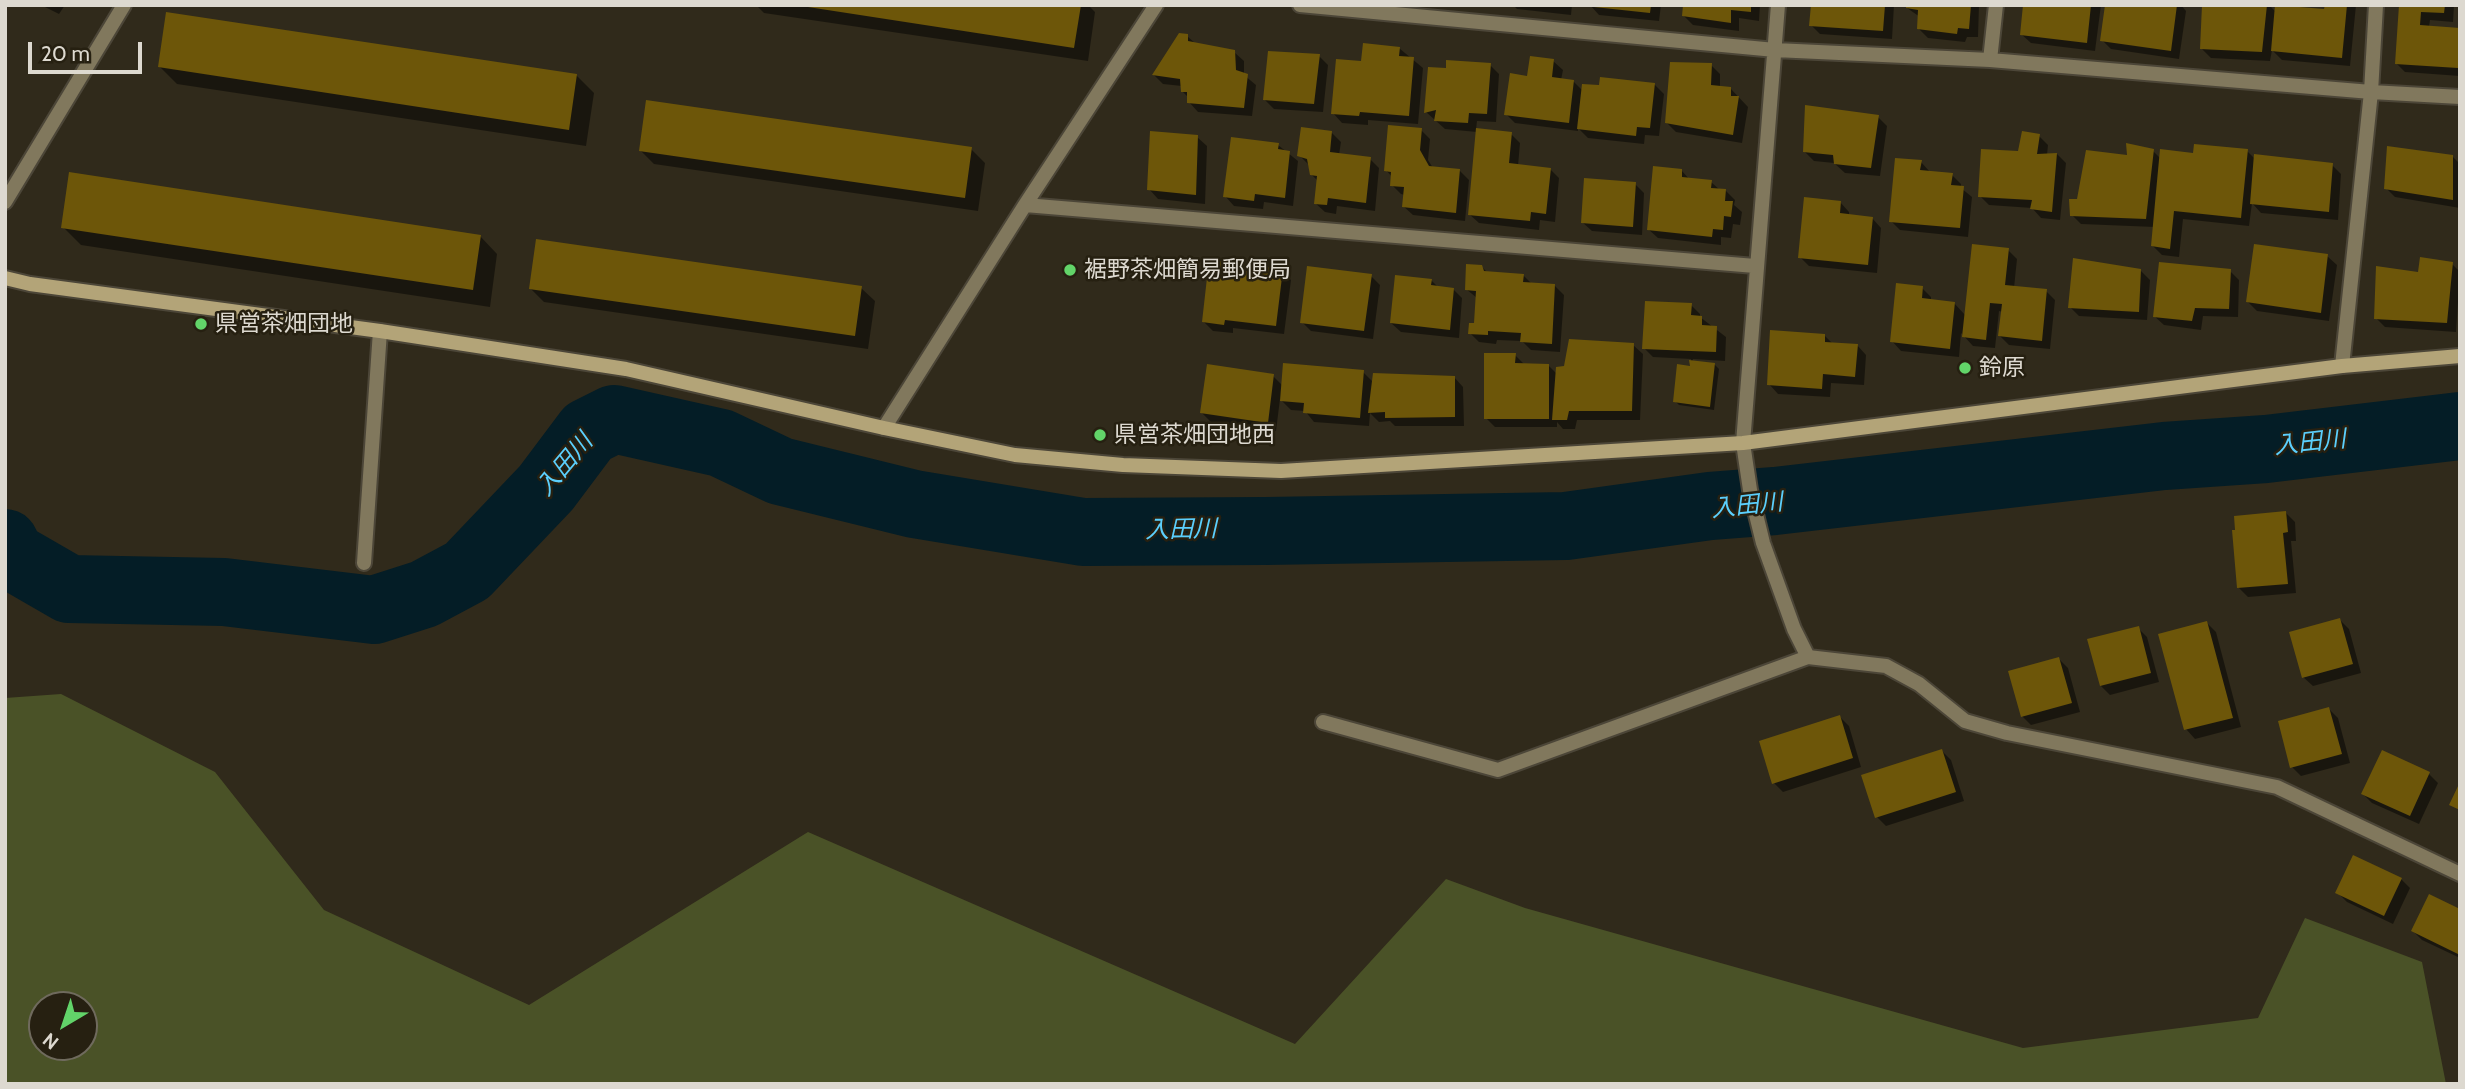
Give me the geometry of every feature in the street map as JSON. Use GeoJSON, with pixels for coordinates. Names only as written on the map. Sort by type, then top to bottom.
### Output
{"type":"FeatureCollection","features":[{"type":"Feature","properties":{"kind":"street"},"geometry":{"type":"LineString","coordinates":[[5,202],[124,5]]}},
{"type":"Feature","properties":{"kind":"street"},"geometry":{"type":"LineString","coordinates":[[884,428],[1024,205],[1156,5]]}},
{"type":"Feature","properties":{"kind":"street"},"geometry":{"type":"LineString","coordinates":[[1300,5],[1775,50],[1990,60],[2460,97]]}},
{"type":"Feature","properties":{"kind":"street"},"geometry":{"type":"LineString","coordinates":[[1778,5],[1755,266],[1743,443],[1750,490],[1763,543],[1794,629],[1808,657]]}},
{"type":"Feature","properties":{"kind":"street"},"geometry":{"type":"LineString","coordinates":[[1990,60],[1996,5]]}},
{"type":"Feature","properties":{"kind":"street"},"geometry":{"type":"LineString","coordinates":[[2342,366],[2371,92],[2376,5]]}},
{"type":"Feature","properties":{"kind":"street"},"geometry":{"type":"LineString","coordinates":[[1024,205],[1755,266]]}},
{"type":"Feature","properties":{"kind":"street"},"geometry":{"type":"LineString","coordinates":[[5,278],[30,284],[380,331],[626,369],[1015,455],[1123,465],[1281,471],[1743,443],[2342,366],[2460,356]]}},
{"type":"Feature","properties":{"kind":"street"},"geometry":{"type":"LineString","coordinates":[[363,563],[380,331]]}},
{"type":"Feature","properties":{"kind":"street"},"geometry":{"type":"LineString","coordinates":[[1323,722],[1497,769],[1808,657],[1886,666],[1920,684],[1965,721],[2007,733],[2277,787],[2460,874]]}},
{"type":"Feature","properties":{"kind":"green space"},"geometry":{"type":"Polygon","coordinates":[[[61,694],[215,772],[324,910],[529,1005],[808,832],[1295,1044],[1446,879],[1525,908],[2023,1048],[2258,1018],[2305,918],[2422,962],[2446,1084],[5,1084],[5,698],[61,694]]]}},
{"type":"Feature","properties":{"kind":"building"},"geometry":{"type":"Polygon","coordinates":[[[795,5],[1081,5],[1074,48],[795,5]]]}},
{"type":"Feature","properties":{"kind":"building"},"geometry":{"type":"Polygon","coordinates":[[[1594,5],[1651,5],[1650,13],[1594,5]]]}},
{"type":"Feature","properties":{"kind":"building"},"geometry":{"type":"Polygon","coordinates":[[[1683,5],[1751,5],[1751,12],[1731,10],[1731,23],[1682,16],[1683,5]]]}},
{"type":"Feature","properties":{"kind":"building"},"geometry":{"type":"Polygon","coordinates":[[[1811,5],[1885,5],[1883,31],[1809,26],[1811,5]]]}},
{"type":"Feature","properties":{"kind":"building"},"geometry":{"type":"Polygon","coordinates":[[[1906,5],[1971,5],[1969,29],[1958,28],[1957,34],[1917,29],[1918,10],[1906,8],[1906,5]]]}},
{"type":"Feature","properties":{"kind":"building"},"geometry":{"type":"Polygon","coordinates":[[[2023,5],[2091,5],[2087,43],[2020,35],[2023,5]]]}},
{"type":"Feature","properties":{"kind":"building"},"geometry":{"type":"Polygon","coordinates":[[[2105,5],[2177,5],[2171,51],[2100,41],[2105,5]]]}},
{"type":"Feature","properties":{"kind":"building"},"geometry":{"type":"Polygon","coordinates":[[[2202,5],[2267,5],[2262,52],[2200,49],[2202,5]]]}},
{"type":"Feature","properties":{"kind":"building"},"geometry":{"type":"Polygon","coordinates":[[[2275,5],[2324,9],[2325,5],[2347,5],[2342,58],[2271,51],[2275,5]]]}},
{"type":"Feature","properties":{"kind":"building"},"geometry":{"type":"Polygon","coordinates":[[[2399,5],[2445,5],[2444,13],[2421,12],[2420,25],[2460,28],[2458,68],[2395,64],[2399,5]]]}},
{"type":"Feature","properties":{"kind":"building"},"geometry":{"type":"Polygon","coordinates":[[[166,12],[577,74],[569,130],[158,67],[166,12]]]}},
{"type":"Feature","properties":{"kind":"building"},"geometry":{"type":"Polygon","coordinates":[[[1179,33],[1188,34],[1188,41],[1235,50],[1236,70],[1248,74],[1244,108],[1187,103],[1187,92],[1181,92],[1180,79],[1152,75],[1179,33]]]}},
{"type":"Feature","properties":{"kind":"building"},"geometry":{"type":"Polygon","coordinates":[[[1363,43],[1400,47],[1399,56],[1414,57],[1409,116],[1360,112],[1359,116],[1331,114],[1336,59],[1361,61],[1363,43]]]}},
{"type":"Feature","properties":{"kind":"building"},"geometry":{"type":"Polygon","coordinates":[[[1268,51],[1320,54],[1314,104],[1263,100],[1268,51]]]}},
{"type":"Feature","properties":{"kind":"building"},"geometry":{"type":"Polygon","coordinates":[[[1530,56],[1554,59],[1552,77],[1574,80],[1569,123],[1504,115],[1510,73],[1527,76],[1530,56]]]}},
{"type":"Feature","properties":{"kind":"building"},"geometry":{"type":"Polygon","coordinates":[[[1446,60],[1491,63],[1487,114],[1469,113],[1468,123],[1434,121],[1436,110],[1424,113],[1428,67],[1446,68],[1446,60]]]}},
{"type":"Feature","properties":{"kind":"building"},"geometry":{"type":"Polygon","coordinates":[[[1670,62],[1712,63],[1711,85],[1731,87],[1731,96],[1739,96],[1733,135],[1665,123],[1670,62]]]}},
{"type":"Feature","properties":{"kind":"building"},"geometry":{"type":"Polygon","coordinates":[[[1600,77],[1655,83],[1650,128],[1637,127],[1636,136],[1577,129],[1582,84],[1599,85],[1600,77]]]}},
{"type":"Feature","properties":{"kind":"building"},"geometry":{"type":"Polygon","coordinates":[[[646,100],[972,147],[965,198],[639,151],[646,100]]]}},
{"type":"Feature","properties":{"kind":"building"},"geometry":{"type":"Polygon","coordinates":[[[1805,105],[1879,115],[1871,168],[1834,164],[1833,155],[1803,152],[1805,105]]]}},
{"type":"Feature","properties":{"kind":"building"},"geometry":{"type":"Polygon","coordinates":[[[1388,125],[1422,128],[1420,150],[1429,166],[1460,169],[1456,213],[1402,207],[1404,187],[1390,186],[1391,172],[1384,171],[1388,125]]]}},
{"type":"Feature","properties":{"kind":"building"},"geometry":{"type":"Polygon","coordinates":[[[1301,127],[1332,131],[1330,152],[1371,157],[1366,203],[1328,198],[1327,205],[1314,204],[1317,176],[1310,175],[1307,159],[1297,156],[1301,127]]]}},
{"type":"Feature","properties":{"kind":"building"},"geometry":{"type":"Polygon","coordinates":[[[1476,128],[1512,132],[1509,163],[1551,168],[1546,214],[1531,212],[1530,221],[1468,215],[1476,128]]]}},
{"type":"Feature","properties":{"kind":"building"},"geometry":{"type":"Polygon","coordinates":[[[1150,131],[1198,135],[1196,195],[1147,190],[1150,131]]]}},
{"type":"Feature","properties":{"kind":"building"},"geometry":{"type":"Polygon","coordinates":[[[2022,131],[2040,134],[2037,154],[2057,153],[2052,212],[2030,209],[2032,200],[1978,197],[1981,149],[2018,151],[2022,131]]]}},
{"type":"Feature","properties":{"kind":"building"},"geometry":{"type":"Polygon","coordinates":[[[1231,137],[1279,143],[1278,149],[1290,151],[1285,198],[1255,194],[1254,201],[1223,197],[1231,137]]]}},
{"type":"Feature","properties":{"kind":"building"},"geometry":{"type":"Polygon","coordinates":[[[2126,143],[2154,149],[2146,219],[2070,216],[2069,199],[2077,199],[2086,150],[2127,155],[2126,143]]]}},
{"type":"Feature","properties":{"kind":"building"},"geometry":{"type":"Polygon","coordinates":[[[2194,144],[2248,149],[2241,218],[2174,211],[2170,249],[2151,246],[2160,149],[2193,153],[2194,144]]]}},
{"type":"Feature","properties":{"kind":"building"},"geometry":{"type":"Polygon","coordinates":[[[2387,146],[2453,155],[2453,200],[2384,189],[2387,146]]]}},
{"type":"Feature","properties":{"kind":"building"},"geometry":{"type":"Polygon","coordinates":[[[2254,154],[2333,163],[2329,212],[2250,204],[2254,154]]]}},
{"type":"Feature","properties":{"kind":"building"},"geometry":{"type":"Polygon","coordinates":[[[1895,158],[1922,160],[1920,170],[1953,173],[1951,185],[1964,186],[1960,228],[1889,222],[1895,158]]]}},
{"type":"Feature","properties":{"kind":"building"},"geometry":{"type":"Polygon","coordinates":[[[1653,166],[1682,169],[1682,177],[1712,180],[1711,188],[1726,189],[1725,201],[1733,201],[1731,217],[1724,216],[1723,230],[1713,229],[1712,237],[1647,230],[1653,166]]]}},
{"type":"Feature","properties":{"kind":"building"},"geometry":{"type":"Polygon","coordinates":[[[69,172],[481,235],[473,290],[61,228],[69,172]]]}},
{"type":"Feature","properties":{"kind":"building"},"geometry":{"type":"Polygon","coordinates":[[[1584,178],[1636,182],[1633,227],[1581,223],[1584,178]]]}},
{"type":"Feature","properties":{"kind":"building"},"geometry":{"type":"Polygon","coordinates":[[[1804,197],[1841,201],[1840,213],[1873,217],[1868,265],[1798,258],[1804,197]]]}},
{"type":"Feature","properties":{"kind":"building"},"geometry":{"type":"Polygon","coordinates":[[[536,239],[862,286],[855,336],[529,289],[536,239]]]}},
{"type":"Feature","properties":{"kind":"building"},"geometry":{"type":"Polygon","coordinates":[[[1972,244],[2009,248],[2005,285],[2047,289],[2042,341],[1998,336],[2002,304],[1990,303],[1986,340],[1962,337],[1972,244]]]}},
{"type":"Feature","properties":{"kind":"building"},"geometry":{"type":"Polygon","coordinates":[[[2254,244],[2328,254],[2321,313],[2246,302],[2254,244]]]}},
{"type":"Feature","properties":{"kind":"building"},"geometry":{"type":"Polygon","coordinates":[[[2420,257],[2453,262],[2447,323],[2374,319],[2376,266],[2418,272],[2420,257]]]}},
{"type":"Feature","properties":{"kind":"building"},"geometry":{"type":"Polygon","coordinates":[[[2073,258],[2141,269],[2139,312],[2068,308],[2073,258]]]}},
{"type":"Feature","properties":{"kind":"building"},"geometry":{"type":"Polygon","coordinates":[[[1209,260],[1283,269],[1276,326],[1225,320],[1224,325],[1202,322],[1209,260]]]}},
{"type":"Feature","properties":{"kind":"building"},"geometry":{"type":"Polygon","coordinates":[[[2159,262],[2231,269],[2229,309],[2195,308],[2192,321],[2153,317],[2159,262]]]}},
{"type":"Feature","properties":{"kind":"building"},"geometry":{"type":"Polygon","coordinates":[[[1466,264],[1482,265],[1484,271],[1524,274],[1523,282],[1555,284],[1552,344],[1520,342],[1521,333],[1488,331],[1488,335],[1468,334],[1469,323],[1474,323],[1476,291],[1465,290],[1466,264]]]}},
{"type":"Feature","properties":{"kind":"building"},"geometry":{"type":"Polygon","coordinates":[[[1307,266],[1372,274],[1364,331],[1300,323],[1307,266]]]}},
{"type":"Feature","properties":{"kind":"building"},"geometry":{"type":"Polygon","coordinates":[[[1395,275],[1432,279],[1431,285],[1454,288],[1450,330],[1390,323],[1395,275]]]}},
{"type":"Feature","properties":{"kind":"building"},"geometry":{"type":"Polygon","coordinates":[[[1896,283],[1923,286],[1922,298],[1955,302],[1950,349],[1890,342],[1896,283]]]}},
{"type":"Feature","properties":{"kind":"building"},"geometry":{"type":"Polygon","coordinates":[[[1645,301],[1692,303],[1691,315],[1702,316],[1702,325],[1717,326],[1716,352],[1642,349],[1645,301]]]}},
{"type":"Feature","properties":{"kind":"building"},"geometry":{"type":"Polygon","coordinates":[[[1770,330],[1825,334],[1825,342],[1858,344],[1855,377],[1823,374],[1822,389],[1767,385],[1770,330]]]}},
{"type":"Feature","properties":{"kind":"building"},"geometry":{"type":"Polygon","coordinates":[[[1569,339],[1634,343],[1632,411],[1569,411],[1567,420],[1552,420],[1556,367],[1564,366],[1569,339]]]}},
{"type":"Feature","properties":{"kind":"building"},"geometry":{"type":"Polygon","coordinates":[[[1484,353],[1516,353],[1515,363],[1549,364],[1549,419],[1484,419],[1484,353]]]}},
{"type":"Feature","properties":{"kind":"building"},"geometry":{"type":"Polygon","coordinates":[[[1689,360],[1715,363],[1710,407],[1673,402],[1677,364],[1690,366],[1689,360]]]}},
{"type":"Feature","properties":{"kind":"building"},"geometry":{"type":"Polygon","coordinates":[[[1283,363],[1364,370],[1360,418],[1303,413],[1304,403],[1280,401],[1283,363]]]}},
{"type":"Feature","properties":{"kind":"building"},"geometry":{"type":"Polygon","coordinates":[[[1207,364],[1274,374],[1268,423],[1200,413],[1207,364]]]}},
{"type":"Feature","properties":{"kind":"building"},"geometry":{"type":"Polygon","coordinates":[[[1373,373],[1455,376],[1455,417],[1385,418],[1385,412],[1368,413],[1373,373]]]}},
{"type":"Feature","properties":{"kind":"building"},"geometry":{"type":"Polygon","coordinates":[[[2286,511],[2288,532],[2283,533],[2288,584],[2237,588],[2232,530],[2235,530],[2234,516],[2286,511]]]}},
{"type":"Feature","properties":{"kind":"building"},"geometry":{"type":"Polygon","coordinates":[[[2340,618],[2353,664],[2302,678],[2289,632],[2340,618]]]}},
{"type":"Feature","properties":{"kind":"building"},"geometry":{"type":"Polygon","coordinates":[[[2207,621],[2233,718],[2184,730],[2158,634],[2207,621]]]}},
{"type":"Feature","properties":{"kind":"building"},"geometry":{"type":"Polygon","coordinates":[[[2139,626],[2151,673],[2100,686],[2087,639],[2139,626]]]}},
{"type":"Feature","properties":{"kind":"building"},"geometry":{"type":"Polygon","coordinates":[[[2059,657],[2072,703],[2021,717],[2008,671],[2059,657]]]}},
{"type":"Feature","properties":{"kind":"building"},"geometry":{"type":"Polygon","coordinates":[[[2329,707],[2342,754],[2290,768],[2278,721],[2329,707]]]}},
{"type":"Feature","properties":{"kind":"building"},"geometry":{"type":"Polygon","coordinates":[[[1840,715],[1853,758],[1772,784],[1759,741],[1840,715]]]}},
{"type":"Feature","properties":{"kind":"building"},"geometry":{"type":"Polygon","coordinates":[[[1942,749],[1956,792],[1875,818],[1861,775],[1942,749]]]}},
{"type":"Feature","properties":{"kind":"building"},"geometry":{"type":"Polygon","coordinates":[[[2382,750],[2430,772],[2410,816],[2361,794],[2382,750]]]}},
{"type":"Feature","properties":{"kind":"building"},"geometry":{"type":"Polygon","coordinates":[[[2460,782],[2460,810],[2449,805],[2460,782]]]}},
{"type":"Feature","properties":{"kind":"building"},"geometry":{"type":"Polygon","coordinates":[[[2353,855],[2402,878],[2384,916],[2335,893],[2353,855]]]}},
{"type":"Feature","properties":{"kind":"building"},"geometry":{"type":"Polygon","coordinates":[[[2429,894],[2460,909],[2460,955],[2411,931],[2429,894]]]}},
{"type":"Feature","properties":{"kind":"waterway","name":"入田川"},"geometry":{"type":"LineString","coordinates":[[5,543],[10,555],[69,589],[224,592],[374,610],[424,594],[467,571],[546,488],[588,432],[614,419],[721,443],[780,471],[914,504],[1083,532],[1566,526],[1710,506],[1775,501],[2164,456],[2266,449],[2460,426]]}},
{"type":"Feature","properties":{"kind":"place","name":"裾野茶畑簡易郵便局"},"geometry":{"type":"Point","coordinates":[1070,270]}},
{"type":"Feature","properties":{"kind":"place","name":"県営茶畑団地"},"geometry":{"type":"Point","coordinates":[201,324]}},
{"type":"Feature","properties":{"kind":"place","name":"鈴原"},"geometry":{"type":"Point","coordinates":[1965,368]}},
{"type":"Feature","properties":{"kind":"place","name":"県営茶畑団地西"},"geometry":{"type":"Point","coordinates":[1100,435]}}]}
